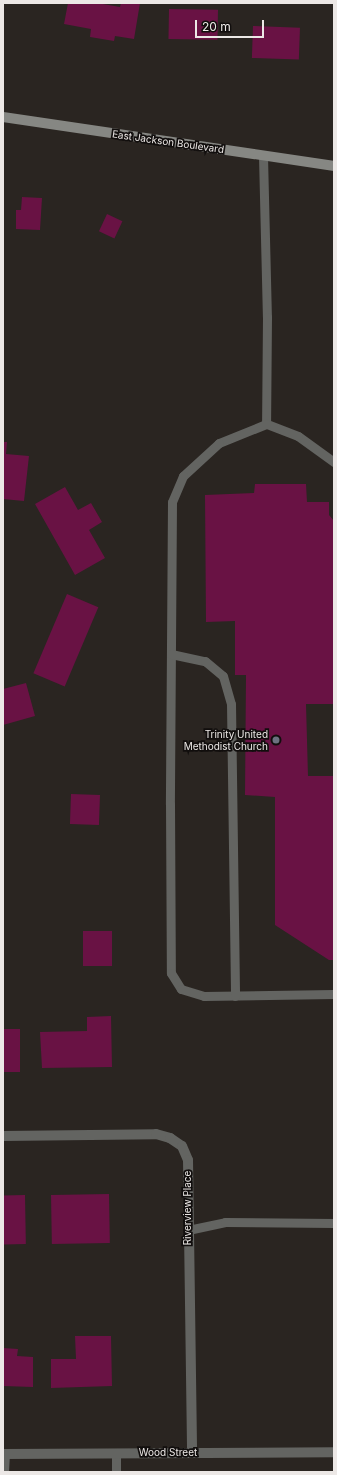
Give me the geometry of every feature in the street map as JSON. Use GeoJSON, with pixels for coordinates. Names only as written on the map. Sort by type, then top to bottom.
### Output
{"type":"FeatureCollection","features":[{"type":"Feature","properties":{"kind":"main road","name":"East Jackson Boulevard"},"geometry":{"type":"LineString","coordinates":[[3,117],[334,166]]}},
{"type":"Feature","properties":{"kind":"street","name":"Riverview Place"},"geometry":{"type":"LineString","coordinates":[[3,1136],[156,1134],[170,1138],[182,1146],[188,1160],[192,1453]]}},
{"type":"Feature","properties":{"kind":"street","name":"Wood Street"},"geometry":{"type":"LineString","coordinates":[[4,1454],[334,1452]]}},
{"type":"Feature","properties":{"kind":"lane"},"geometry":{"type":"LineString","coordinates":[[263,156],[267,317],[266,424]]}},
{"type":"Feature","properties":{"kind":"lane"},"geometry":{"type":"LineString","coordinates":[[334,462],[298,436],[266,424],[219,442],[183,476],[172,502],[171,654],[171,974],[181,989],[204,996],[334,994]]}},
{"type":"Feature","properties":{"kind":"lane"},"geometry":{"type":"LineString","coordinates":[[171,654],[205,661],[223,676],[231,704],[235,996]]}},
{"type":"Feature","properties":{"kind":"lane"},"geometry":{"type":"LineString","coordinates":[[188,1230],[225,1222],[334,1223]]}},
{"type":"Feature","properties":{"kind":"lane"},"geometry":{"type":"LineString","coordinates":[[116,1453],[116,1472]]}},
{"type":"Feature","properties":{"kind":"lane"},"geometry":{"type":"LineString","coordinates":[[4,1454],[4,1472]]}},
{"type":"Feature","properties":{"kind":"building"},"geometry":{"type":"Polygon","coordinates":[[[68,3],[97,3],[120,7],[121,3],[140,3],[134,39],[115,36],[114,41],[90,37],[91,29],[64,24],[68,3]]]}},
{"type":"Feature","properties":{"kind":"building"},"geometry":{"type":"Polygon","coordinates":[[[169,9],[218,10],[217,40],[168,39],[169,9]]]}},
{"type":"Feature","properties":{"kind":"building"},"geometry":{"type":"Polygon","coordinates":[[[253,26],[300,28],[299,60],[252,58],[253,26]]]}},
{"type":"Feature","properties":{"kind":"building"},"geometry":{"type":"Polygon","coordinates":[[[22,197],[42,198],[40,230],[16,229],[16,210],[21,210],[22,197]]]}},
{"type":"Feature","properties":{"kind":"building"},"geometry":{"type":"Polygon","coordinates":[[[107,214],[122,221],[114,238],[99,231],[107,214]]]}},
{"type":"Feature","properties":{"kind":"building"},"geometry":{"type":"Polygon","coordinates":[[[3,442],[7,442],[6,454],[29,456],[24,501],[3,499],[3,442]]]}},
{"type":"Feature","properties":{"kind":"building","name":"Trinity United Methodist Church"},"geometry":{"type":"Polygon","coordinates":[[[255,484],[306,484],[307,502],[329,502],[329,515],[334,521],[334,704],[306,704],[308,776],[334,776],[334,960],[329,960],[275,925],[275,797],[245,795],[246,675],[235,675],[235,621],[206,622],[205,495],[254,493],[255,484]]]}},
{"type":"Feature","properties":{"kind":"building"},"geometry":{"type":"Polygon","coordinates":[[[65,487],[78,510],[91,503],[102,522],[89,530],[105,558],[75,575],[35,504],[65,487]]]}},
{"type":"Feature","properties":{"kind":"building"},"geometry":{"type":"Polygon","coordinates":[[[67,594],[98,607],[65,686],[33,673],[67,594]]]}},
{"type":"Feature","properties":{"kind":"building"},"geometry":{"type":"Polygon","coordinates":[[[26,683],[35,716],[3,725],[3,689],[26,683]]]}},
{"type":"Feature","properties":{"kind":"building"},"geometry":{"type":"Polygon","coordinates":[[[71,794],[100,795],[99,825],[70,824],[71,794]]]}},
{"type":"Feature","properties":{"kind":"building"},"geometry":{"type":"Polygon","coordinates":[[[83,931],[112,931],[112,966],[83,966],[83,931]]]}},
{"type":"Feature","properties":{"kind":"building"},"geometry":{"type":"Polygon","coordinates":[[[111,1016],[112,1067],[42,1068],[40,1032],[87,1031],[87,1017],[111,1016]]]}},
{"type":"Feature","properties":{"kind":"building"},"geometry":{"type":"Polygon","coordinates":[[[3,1029],[20,1029],[20,1072],[3,1072],[3,1029]]]}},
{"type":"Feature","properties":{"kind":"building"},"geometry":{"type":"Polygon","coordinates":[[[109,1194],[110,1243],[52,1244],[51,1195],[109,1194]]]}},
{"type":"Feature","properties":{"kind":"building"},"geometry":{"type":"Polygon","coordinates":[[[3,1195],[25,1195],[26,1244],[4,1244],[3,1195]]]}},
{"type":"Feature","properties":{"kind":"building"},"geometry":{"type":"Polygon","coordinates":[[[75,1336],[111,1336],[112,1386],[51,1388],[51,1359],[76,1359],[75,1336]]]}},
{"type":"Feature","properties":{"kind":"building"},"geometry":{"type":"Polygon","coordinates":[[[3,1348],[18,1349],[17,1356],[33,1357],[33,1387],[3,1386],[3,1348]]]}},
{"type":"Feature","properties":{"kind":"place","name":"Trinity United Methodist Church"},"geometry":{"type":"Point","coordinates":[276,740]}}]}
